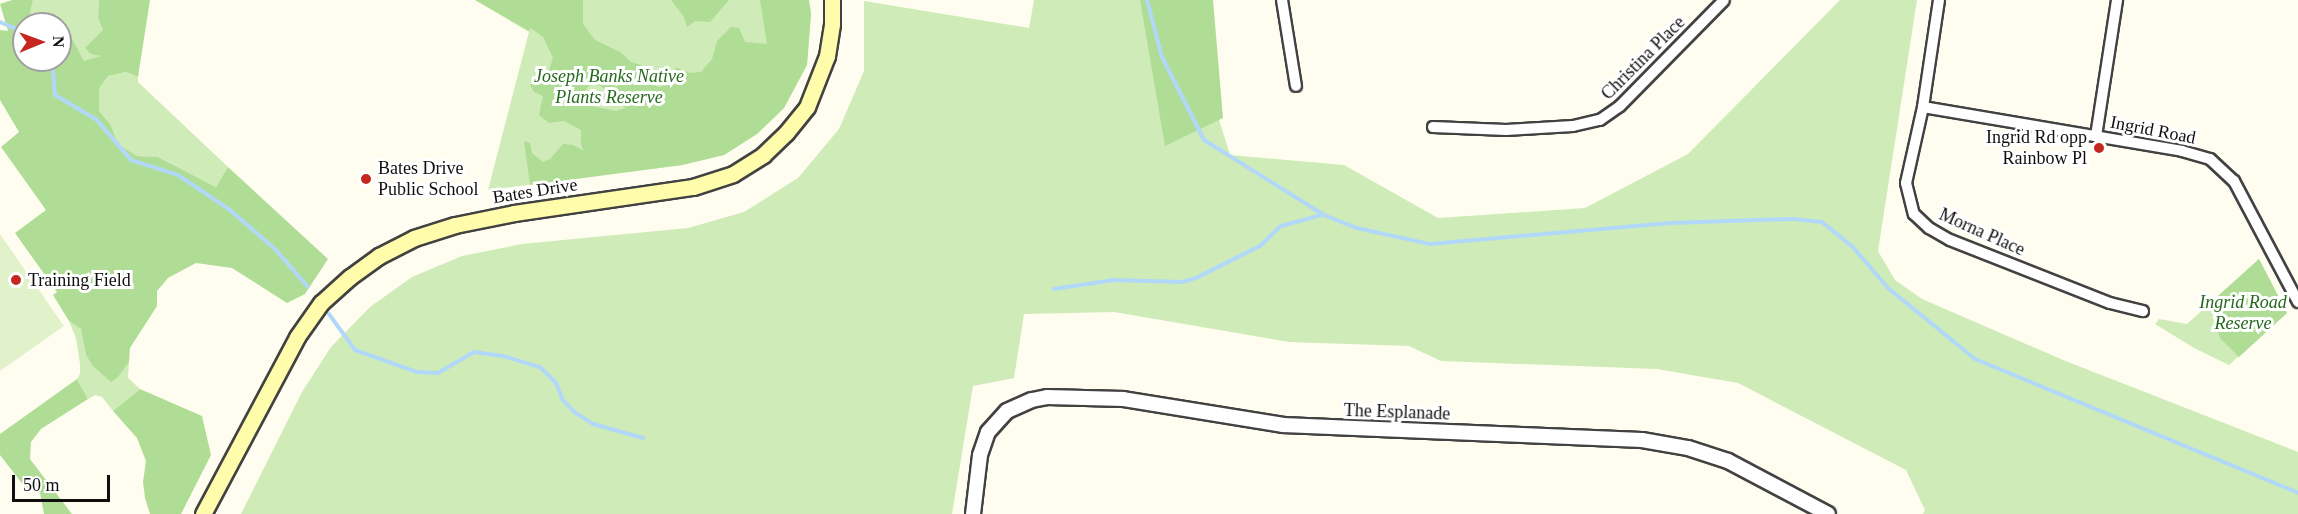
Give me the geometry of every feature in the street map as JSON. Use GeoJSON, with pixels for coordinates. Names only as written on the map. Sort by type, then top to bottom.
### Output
{"type":"FeatureCollection","features":[{"type":"Feature","properties":{"kind":"main road","name":"Bates Drive"},"geometry":{"type":"LineString","coordinates":[[203,514],[297,337],[321,303],[350,277],[379,256],[414,238],[455,225],[514,213],[693,187],[733,174],[762,155],[786,133],[807,107],[827,56],[832,24],[832,0]]}},
{"type":"Feature","properties":{"kind":"street"},"geometry":{"type":"LineString","coordinates":[[1282,0],[1296,86]]}},
{"type":"Feature","properties":{"kind":"street","name":"Christina Place"},"geometry":{"type":"LineString","coordinates":[[1433,127],[1506,130],[1573,126],[1600,120],[1620,106],[1724,0]]}},
{"type":"Feature","properties":{"kind":"street","name":"Morna Place"},"geometry":{"type":"LineString","coordinates":[[1939,0],[1923,107],[1906,183],[1910,204],[1921,221],[1950,240],[2110,303],[2143,311]]}},
{"type":"Feature","properties":{"kind":"street"},"geometry":{"type":"LineString","coordinates":[[2096,136],[2117,0]]}},
{"type":"Feature","properties":{"kind":"street","name":"Ingrid Road"},"geometry":{"type":"LineString","coordinates":[[1923,107],[2182,151],[2210,159],[2234,181],[2298,302]]}},
{"type":"Feature","properties":{"kind":"street","name":"The Esplanade"},"geometry":{"type":"LineString","coordinates":[[973,514],[980,455],[988,432],[996,421],[1018,405],[1047,397],[1106,398],[1283,424],[1642,440],[1688,448],[1728,461],[1828,514]]}},
{"type":"Feature","properties":{"kind":"green space"},"geometry":{"type":"Polygon","coordinates":[[[12,0],[33,0],[30,12],[12,12],[12,72],[72,72],[72,38],[84,61],[101,56],[91,54],[85,48],[103,30],[98,18],[99,0],[150,0],[138,77],[126,72],[108,76],[99,89],[99,111],[111,125],[118,144],[137,156],[158,157],[216,187],[228,167],[328,259],[305,294],[287,303],[232,268],[196,263],[168,278],[157,291],[157,306],[130,348],[129,362],[119,376],[111,382],[93,366],[86,355],[81,329],[69,321],[53,295],[57,292],[15,233],[46,210],[1,147],[19,132],[0,100],[0,30],[8,31],[0,4],[12,0]]]}},
{"type":"Feature","properties":{"kind":"green space"},"geometry":{"type":"Polygon","coordinates":[[[33,0],[99,0],[98,18],[103,30],[97,39],[102,56],[94,61],[84,61],[72,38],[72,12],[30,12],[33,0]]]}},
{"type":"Feature","properties":{"kind":"green space","name":"Joseph Banks Native Plants Reserve"},"geometry":{"type":"Polygon","coordinates":[[[475,0],[809,0],[811,14],[807,65],[784,108],[757,134],[724,155],[682,165],[488,190],[529,32],[475,0]]]}},
{"type":"Feature","properties":{"kind":"green space","name":"Joseph Banks Native Plants Reserve"},"geometry":{"type":"Polygon","coordinates":[[[475,0],[583,0],[583,24],[595,40],[620,52],[631,62],[647,67],[647,77],[651,84],[659,87],[672,84],[677,78],[675,67],[690,73],[701,72],[712,59],[717,41],[731,27],[739,28],[745,42],[767,44],[760,0],[809,0],[811,14],[807,65],[784,108],[757,134],[724,155],[682,165],[530,185],[524,141],[530,143],[532,153],[543,162],[550,159],[563,144],[573,145],[584,151],[581,145],[581,130],[564,121],[549,123],[539,115],[543,96],[534,92],[530,85],[534,79],[548,73],[553,58],[543,37],[530,28],[529,31],[475,0]],[[593,80],[585,91],[587,105],[616,111],[625,108],[620,101],[593,80]]]}},
{"type":"Feature","properties":{"kind":"green space"},"geometry":{"type":"Polygon","coordinates":[[[671,0],[729,0],[710,22],[695,21],[687,27],[684,17],[671,0]]]}},
{"type":"Feature","properties":{"kind":"green space"},"geometry":{"type":"Polygon","coordinates":[[[1034,0],[1182,0],[1230,155],[1344,165],[1438,218],[1585,208],[1688,154],[1840,0],[1917,0],[1878,251],[1895,280],[1922,299],[2063,360],[2298,452],[2298,514],[1923,514],[1925,510],[1906,470],[1738,383],[1657,369],[1441,361],[1409,346],[1289,342],[1114,312],[1024,314],[1014,378],[973,386],[952,514],[241,514],[302,392],[331,347],[370,307],[412,277],[462,256],[522,244],[688,228],[744,212],[798,178],[839,129],[864,71],[864,1],[1029,28],[1034,0]]]}},
{"type":"Feature","properties":{"kind":"green space"},"geometry":{"type":"Polygon","coordinates":[[[1140,0],[1213,0],[1223,118],[1165,146],[1140,0]]]}},
{"type":"Feature","properties":{"kind":"green space"},"geometry":{"type":"Polygon","coordinates":[[[126,72],[138,77],[138,82],[228,167],[216,187],[158,157],[137,156],[118,144],[111,125],[99,111],[99,89],[108,76],[126,72]]]}},
{"type":"Feature","properties":{"kind":"green space","name":"Training Field"},"geometry":{"type":"Polygon","coordinates":[[[0,234],[64,326],[0,371],[0,234]]]}},
{"type":"Feature","properties":{"kind":"green space","name":"Ingrid Road Reserve"},"geometry":{"type":"Polygon","coordinates":[[[2259,259],[2287,313],[2229,365],[2194,348],[2155,324],[2159,319],[2187,324],[2259,259]]]}},
{"type":"Feature","properties":{"kind":"green space","name":"Ingrid Road Reserve"},"geometry":{"type":"Polygon","coordinates":[[[2259,259],[2287,313],[2239,357],[2220,338],[2218,332],[2221,323],[2208,305],[2259,259]]]}},
{"type":"Feature","properties":{"kind":"green space"},"geometry":{"type":"Polygon","coordinates":[[[69,321],[81,329],[86,355],[119,376],[129,362],[128,378],[140,389],[113,411],[102,397],[95,395],[88,399],[77,379],[80,374],[80,364],[76,338],[69,321]]]}},
{"type":"Feature","properties":{"kind":"green space"},"geometry":{"type":"Polygon","coordinates":[[[77,379],[88,399],[41,429],[31,442],[30,459],[72,514],[44,514],[40,493],[24,486],[0,455],[0,434],[77,379]]]}},
{"type":"Feature","properties":{"kind":"green space"},"geometry":{"type":"Polygon","coordinates":[[[140,389],[202,416],[211,455],[181,514],[150,514],[143,482],[146,461],[137,438],[113,411],[140,389]]]}},
{"type":"Feature","properties":{"kind":"waterway"},"geometry":{"type":"LineString","coordinates":[[1147,0],[1162,57],[1204,140],[1324,215],[1357,228],[1430,244],[1670,223],[1793,219],[1822,222],[1852,246],[1888,288],[1975,359],[2298,493]]}},
{"type":"Feature","properties":{"kind":"waterway"},"geometry":{"type":"LineString","coordinates":[[0,22],[12,27]]}},
{"type":"Feature","properties":{"kind":"waterway"},"geometry":{"type":"LineString","coordinates":[[53,72],[55,95],[97,120],[131,160],[178,175],[230,210],[275,249],[308,287]]}},
{"type":"Feature","properties":{"kind":"waterway"},"geometry":{"type":"LineString","coordinates":[[1054,289],[1113,280],[1182,282],[1196,278],[1260,246],[1281,226],[1322,215]]}},
{"type":"Feature","properties":{"kind":"waterway"},"geometry":{"type":"LineString","coordinates":[[329,314],[355,350],[417,372],[438,373],[474,352],[503,356],[540,367],[556,383],[563,400],[574,412],[593,424],[643,438]]}},
{"type":"Feature","properties":{"kind":"place","name":"Ingrid Rd opp Rainbow Pl"},"geometry":{"type":"Point","coordinates":[2099,148]}},
{"type":"Feature","properties":{"kind":"place","name":"Bates Drive Public School"},"geometry":{"type":"Point","coordinates":[366,179]}},
{"type":"Feature","properties":{"kind":"place","name":"Training Field"},"geometry":{"type":"Point","coordinates":[16,280]}}]}
